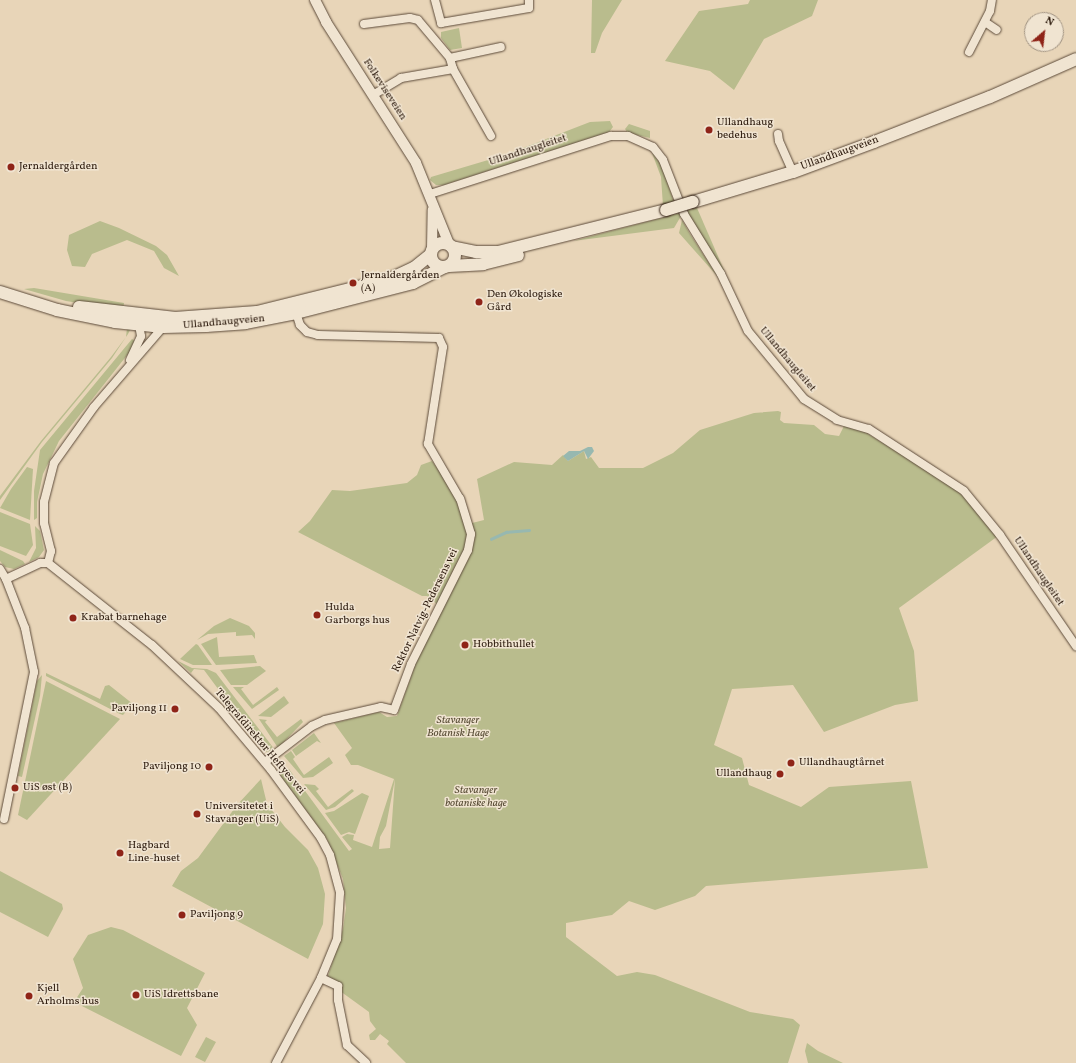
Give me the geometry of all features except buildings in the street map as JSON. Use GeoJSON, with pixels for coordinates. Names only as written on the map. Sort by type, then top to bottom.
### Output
{"type":"FeatureCollection","features":[{"type":"Feature","properties":{"kind":"main road","name":"Ullandhaugveien"},"geometry":{"type":"LineString","coordinates":[[451,246],[476,252],[498,252],[597,229],[693,202],[793,172],[990,97],[1076,59]]}},
{"type":"Feature","properties":{"kind":"main road","name":"Ullandhaugveien"},"geometry":{"type":"LineString","coordinates":[[0,292],[79,315],[139,325],[163,327],[236,324],[295,309],[406,285],[447,266],[500,260],[597,229]]}},
{"type":"Feature","properties":{"kind":"main road"},"geometry":{"type":"LineString","coordinates":[[440,243],[451,246],[455,257],[447,266],[434,264],[432,251],[440,243]]}},
{"type":"Feature","properties":{"kind":"main road","name":"Ullandhaugveien"},"geometry":{"type":"LineString","coordinates":[[0,284],[87,308],[156,317],[230,315],[295,309],[390,279],[414,268],[432,251]]}},
{"type":"Feature","properties":{"kind":"street","name":"Folkeviseveien"},"geometry":{"type":"LineString","coordinates":[[315,0],[326,22],[410,153],[430,194],[451,246]]}},
{"type":"Feature","properties":{"kind":"street"},"geometry":{"type":"LineString","coordinates":[[435,0],[441,23]]}},
{"type":"Feature","properties":{"kind":"street"},"geometry":{"type":"LineString","coordinates":[[429,32],[441,23],[529,8],[528,0]]}},
{"type":"Feature","properties":{"kind":"street"},"geometry":{"type":"LineString","coordinates":[[969,52],[985,22],[992,0]]}},
{"type":"Feature","properties":{"kind":"street"},"geometry":{"type":"LineString","coordinates":[[364,24],[410,18],[418,20],[450,58],[453,69],[491,136]]}},
{"type":"Feature","properties":{"kind":"street"},"geometry":{"type":"LineString","coordinates":[[985,22],[997,30]]}},
{"type":"Feature","properties":{"kind":"street"},"geometry":{"type":"LineString","coordinates":[[450,58],[501,47]]}},
{"type":"Feature","properties":{"kind":"street"},"geometry":{"type":"LineString","coordinates":[[373,95],[401,78],[453,69]]}},
{"type":"Feature","properties":{"kind":"street"},"geometry":{"type":"LineString","coordinates":[[778,134],[779,141],[793,172]]}},
{"type":"Feature","properties":{"kind":"street","name":"Ullandhaugleitet"},"geometry":{"type":"LineString","coordinates":[[430,194],[611,136],[628,136],[653,147],[663,160],[684,214],[721,274],[748,331],[804,399],[818,411],[837,420],[869,429],[964,490],[1000,535],[1076,646]]}},
{"type":"Feature","properties":{"kind":"street","name":"Folkeviseveien"},"geometry":{"type":"LineString","coordinates":[[430,194],[434,222],[432,251]]}},
{"type":"Feature","properties":{"kind":"street","name":"Rektor Natvig-Pedersens vei"},"geometry":{"type":"LineString","coordinates":[[265,762],[312,726],[325,720],[380,707],[394,710],[412,664],[468,550],[471,534],[460,499],[428,444],[442,347],[439,338],[318,336],[303,329],[295,309]]}},
{"type":"Feature","properties":{"kind":"street"},"geometry":{"type":"LineString","coordinates":[[127,366],[140,342],[139,325]]}},
{"type":"Feature","properties":{"kind":"street"},"geometry":{"type":"LineString","coordinates":[[6,579],[40,563],[48,564],[51,551],[44,523],[44,502],[54,463],[70,438],[127,366],[163,327]]}},
{"type":"Feature","properties":{"kind":"street","name":"Telegrafdirektør Heftyes vei"},"geometry":{"type":"LineString","coordinates":[[48,564],[173,663],[219,708],[265,762],[321,838],[337,874],[340,894],[337,939],[321,978],[276,1063]]}},
{"type":"Feature","properties":{"kind":"street"},"geometry":{"type":"LineString","coordinates":[[0,569],[6,579],[30,648],[34,672],[4,819]]}},
{"type":"Feature","properties":{"kind":"street"},"geometry":{"type":"LineString","coordinates":[[321,978],[338,986],[338,1000],[347,1045],[366,1063]]}},
{"type":"Feature","properties":{"kind":"green space"},"geometry":{"type":"Polygon","coordinates":[[[592,0],[622,0],[602,33],[595,53],[591,53],[592,0]]]}},
{"type":"Feature","properties":{"kind":"green space"},"geometry":{"type":"Polygon","coordinates":[[[750,0],[818,0],[812,16],[764,39],[734,90],[710,71],[665,61],[699,11],[748,4],[750,0]]]}},
{"type":"Feature","properties":{"kind":"green space"},"geometry":{"type":"Polygon","coordinates":[[[459,28],[462,48],[450,50],[441,38],[441,32],[459,28]]]}},
{"type":"Feature","properties":{"kind":"green space"},"geometry":{"type":"Polygon","coordinates":[[[610,121],[613,127],[609,132],[444,185],[436,185],[430,180],[431,177],[505,155],[590,122],[610,121]]]}},
{"type":"Feature","properties":{"kind":"green space"},"geometry":{"type":"Polygon","coordinates":[[[629,124],[650,131],[650,138],[628,133],[625,129],[629,124]]]}},
{"type":"Feature","properties":{"kind":"green space"},"geometry":{"type":"Polygon","coordinates":[[[652,153],[662,166],[674,202],[663,206],[661,177],[652,153]]]}},
{"type":"Feature","properties":{"kind":"green space"},"geometry":{"type":"Polygon","coordinates":[[[697,208],[724,270],[723,271],[686,211],[697,208]]]}},
{"type":"Feature","properties":{"kind":"green space"},"geometry":{"type":"Polygon","coordinates":[[[680,213],[681,216],[674,228],[573,241],[680,213]]]}},
{"type":"Feature","properties":{"kind":"green space"},"geometry":{"type":"Polygon","coordinates":[[[682,220],[690,234],[718,277],[679,233],[682,220]]]}},
{"type":"Feature","properties":{"kind":"green space"},"geometry":{"type":"Polygon","coordinates":[[[100,221],[119,228],[156,246],[167,255],[179,276],[164,268],[154,251],[127,240],[92,254],[85,267],[72,266],[67,250],[69,235],[100,221]]]}},
{"type":"Feature","properties":{"kind":"green space"},"geometry":{"type":"Polygon","coordinates":[[[34,288],[124,303],[123,310],[66,301],[24,289],[34,288]]]}},
{"type":"Feature","properties":{"kind":"green space"},"geometry":{"type":"Polygon","coordinates":[[[127,328],[131,328],[128,334],[126,337],[127,328]]]}},
{"type":"Feature","properties":{"kind":"green space"},"geometry":{"type":"Polygon","coordinates":[[[126,337],[112,358],[42,442],[0,500],[0,496],[41,441],[126,337]]]}},
{"type":"Feature","properties":{"kind":"green space"},"geometry":{"type":"Polygon","coordinates":[[[132,339],[135,341],[132,349],[59,441],[43,474],[37,502],[37,518],[34,520],[34,491],[40,450],[132,339]]]}},
{"type":"Feature","properties":{"kind":"green space"},"geometry":{"type":"Polygon","coordinates":[[[778,411],[781,412],[780,420],[784,423],[814,425],[825,434],[839,436],[844,426],[865,432],[954,487],[974,505],[998,536],[899,608],[914,651],[918,701],[895,705],[824,732],[793,685],[732,689],[714,745],[742,758],[749,785],[801,807],[829,787],[911,781],[928,868],[706,886],[695,896],[655,910],[629,901],[612,915],[566,923],[566,937],[617,976],[637,972],[655,975],[750,1012],[793,1019],[800,1025],[788,1063],[406,1063],[387,1044],[389,1041],[380,1034],[375,1040],[370,1040],[369,1035],[376,1029],[370,1021],[369,1012],[340,991],[328,976],[343,929],[346,908],[343,879],[327,839],[280,775],[289,769],[349,851],[352,849],[342,837],[347,834],[354,835],[353,840],[372,847],[394,779],[358,765],[351,765],[345,755],[352,748],[334,723],[379,712],[387,717],[397,716],[437,604],[427,596],[422,596],[298,532],[310,521],[332,490],[350,491],[407,483],[417,475],[421,465],[432,461],[452,489],[466,523],[484,520],[477,479],[514,462],[552,465],[563,455],[568,461],[584,451],[586,459],[591,457],[599,468],[643,468],[673,453],[700,430],[754,413],[778,411]],[[395,779],[386,826],[380,837],[379,849],[390,848],[395,779]]]}},
{"type":"Feature","properties":{"kind":"green space"},"geometry":{"type":"Polygon","coordinates":[[[27,467],[33,469],[30,520],[0,508],[11,489],[27,467]]]}},
{"type":"Feature","properties":{"kind":"green space"},"geometry":{"type":"Polygon","coordinates":[[[0,512],[30,524],[33,545],[26,556],[0,546],[0,512]]]}},
{"type":"Feature","properties":{"kind":"green space"},"geometry":{"type":"Polygon","coordinates":[[[35,526],[40,531],[44,550],[39,557],[29,562],[36,548],[35,526]]]}},
{"type":"Feature","properties":{"kind":"green space"},"geometry":{"type":"Polygon","coordinates":[[[0,550],[23,561],[25,564],[14,569],[5,567],[0,561],[0,550]]]}},
{"type":"Feature","properties":{"kind":"green space"},"geometry":{"type":"Polygon","coordinates":[[[230,618],[249,626],[255,633],[255,639],[252,635],[236,636],[236,632],[208,634],[197,640],[214,626],[230,618]]]}},
{"type":"Feature","properties":{"kind":"green space"},"geometry":{"type":"Polygon","coordinates":[[[217,637],[219,657],[254,655],[257,663],[216,665],[201,644],[217,637]]]}},
{"type":"Feature","properties":{"kind":"green space"},"geometry":{"type":"Polygon","coordinates":[[[196,644],[212,665],[193,665],[180,659],[196,644]]]}},
{"type":"Feature","properties":{"kind":"green space"},"geometry":{"type":"Polygon","coordinates":[[[178,661],[192,668],[207,669],[216,673],[275,750],[265,752],[204,670],[194,669],[191,673],[178,661]]]}},
{"type":"Feature","properties":{"kind":"green space"},"geometry":{"type":"Polygon","coordinates":[[[260,666],[266,671],[247,685],[231,685],[220,670],[260,666]]]}},
{"type":"Feature","properties":{"kind":"green space"},"geometry":{"type":"Polygon","coordinates":[[[46,673],[100,699],[105,686],[109,685],[133,704],[123,715],[120,714],[46,676],[46,673]]]}},
{"type":"Feature","properties":{"kind":"green space"},"geometry":{"type":"Polygon","coordinates":[[[42,675],[40,696],[22,777],[18,776],[37,681],[42,675]]]}},
{"type":"Feature","properties":{"kind":"green space"},"geometry":{"type":"Polygon","coordinates":[[[46,681],[120,719],[27,820],[18,815],[46,681]]]}},
{"type":"Feature","properties":{"kind":"green space"},"geometry":{"type":"Polygon","coordinates":[[[233,687],[244,687],[241,689],[253,705],[277,687],[279,690],[252,709],[233,687]]]}},
{"type":"Feature","properties":{"kind":"green space"},"geometry":{"type":"Polygon","coordinates":[[[284,696],[289,703],[271,717],[258,716],[284,696]]]}},
{"type":"Feature","properties":{"kind":"green space"},"geometry":{"type":"Polygon","coordinates":[[[259,719],[267,720],[265,722],[277,737],[301,719],[303,722],[278,748],[259,719]]]}},
{"type":"Feature","properties":{"kind":"green space"},"geometry":{"type":"Polygon","coordinates":[[[314,733],[321,743],[317,741],[296,756],[292,750],[314,733]]]}},
{"type":"Feature","properties":{"kind":"green space"},"geometry":{"type":"Polygon","coordinates":[[[291,751],[295,757],[293,759],[304,775],[329,757],[333,763],[313,777],[303,778],[284,756],[291,751]]]}},
{"type":"Feature","properties":{"kind":"green space"},"geometry":{"type":"Polygon","coordinates":[[[261,779],[267,804],[285,827],[308,850],[318,868],[325,894],[323,924],[308,959],[172,886],[181,871],[198,858],[237,805],[261,779]]]}},
{"type":"Feature","properties":{"kind":"green space"},"geometry":{"type":"Polygon","coordinates":[[[304,784],[315,785],[319,789],[316,791],[328,807],[352,789],[354,791],[335,807],[326,810],[304,784]]]}},
{"type":"Feature","properties":{"kind":"green space"},"geometry":{"type":"Polygon","coordinates":[[[362,793],[369,796],[355,834],[349,832],[341,835],[325,813],[334,811],[362,793]]]}},
{"type":"Feature","properties":{"kind":"green space"},"geometry":{"type":"Polygon","coordinates":[[[0,871],[62,904],[63,909],[48,937],[0,912],[0,871]]]}},
{"type":"Feature","properties":{"kind":"green space","name":"UiS Idrettsbane"},"geometry":{"type":"Polygon","coordinates":[[[111,927],[123,930],[205,973],[187,1008],[197,1025],[181,1056],[74,1002],[83,988],[73,959],[88,935],[111,927]]]}},
{"type":"Feature","properties":{"kind":"green space"},"geometry":{"type":"Polygon","coordinates":[[[206,1037],[216,1042],[205,1062],[195,1057],[206,1037]]]}},
{"type":"Feature","properties":{"kind":"green space"},"geometry":{"type":"Polygon","coordinates":[[[807,1043],[818,1051],[843,1063],[808,1063],[805,1051],[807,1043]]]}},
{"type":"Feature","properties":{"kind":"water"},"geometry":{"type":"Polygon","coordinates":[[[588,447],[592,447],[594,451],[588,459],[584,451],[568,461],[563,456],[569,451],[580,451],[588,447]]]}},
{"type":"Feature","properties":{"kind":"waterway"},"geometry":{"type":"LineString","coordinates":[[491,539],[506,532],[529,530]]}},
{"type":"Feature","properties":{"kind":"place","name":"Ullandhaug bedehus"},"geometry":{"type":"Point","coordinates":[709,130]}},
{"type":"Feature","properties":{"kind":"place","name":"Jernaldergården"},"geometry":{"type":"Point","coordinates":[11,167]}},
{"type":"Feature","properties":{"kind":"place","name":"Jernaldergården (A)"},"geometry":{"type":"Point","coordinates":[353,283]}},
{"type":"Feature","properties":{"kind":"place","name":"Den Økologiske Gård"},"geometry":{"type":"Point","coordinates":[479,302]}},
{"type":"Feature","properties":{"kind":"place","name":"Hulda Garborgs hus"},"geometry":{"type":"Point","coordinates":[317,615]}},
{"type":"Feature","properties":{"kind":"place","name":"Krabat barnehage"},"geometry":{"type":"Point","coordinates":[73,618]}},
{"type":"Feature","properties":{"kind":"place","name":"Hobbithullet"},"geometry":{"type":"Point","coordinates":[465,645]}},
{"type":"Feature","properties":{"kind":"place","name":"Paviljong 11"},"geometry":{"type":"Point","coordinates":[175,709]}},
{"type":"Feature","properties":{"kind":"place","name":"Ullandhaugtårnet"},"geometry":{"type":"Point","coordinates":[791,763]}},
{"type":"Feature","properties":{"kind":"place","name":"Paviljong 10"},"geometry":{"type":"Point","coordinates":[209,767]}},
{"type":"Feature","properties":{"kind":"place","name":"Ullandhaug"},"geometry":{"type":"Point","coordinates":[780,774]}},
{"type":"Feature","properties":{"kind":"place","name":"UiS øst (B)"},"geometry":{"type":"Point","coordinates":[15,788]}},
{"type":"Feature","properties":{"kind":"place","name":"Universitetet i Stavanger (UiS)"},"geometry":{"type":"Point","coordinates":[197,814]}},
{"type":"Feature","properties":{"kind":"place","name":"Hagbard Line-huset"},"geometry":{"type":"Point","coordinates":[120,853]}},
{"type":"Feature","properties":{"kind":"place","name":"Paviljong 9"},"geometry":{"type":"Point","coordinates":[182,915]}},
{"type":"Feature","properties":{"kind":"place","name":"UiS Idrettsbane"},"geometry":{"type":"Point","coordinates":[136,995]}},
{"type":"Feature","properties":{"kind":"place","name":"Kjell Arholms hus"},"geometry":{"type":"Point","coordinates":[29,996]}},
{"type":"Feature","properties":{"kind":"park label","name":"Stavanger Botanisk Hage"},"geometry":{"type":"Point","coordinates":[458,728]}},
{"type":"Feature","properties":{"kind":"park label","name":"Stavanger botaniske hage"},"geometry":{"type":"Point","coordinates":[476,798]}}]}
